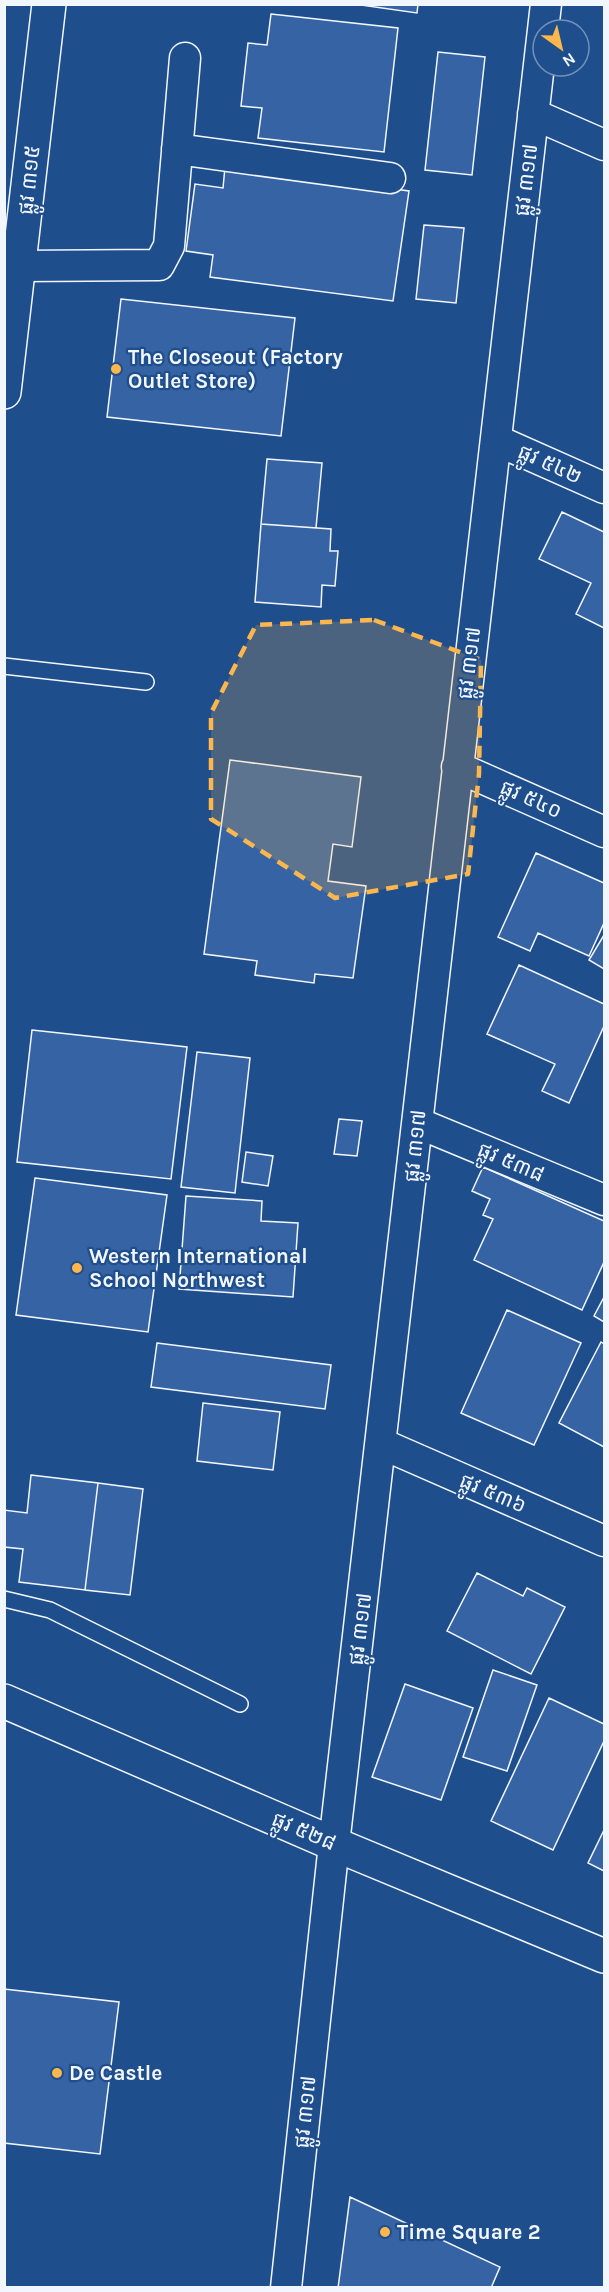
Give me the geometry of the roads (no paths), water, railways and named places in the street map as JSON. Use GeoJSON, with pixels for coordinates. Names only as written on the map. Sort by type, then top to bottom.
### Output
{"type":"FeatureCollection","features":[{"type":"Feature","properties":{"kind":"street","name":"ផ្លូវ ៣១៥"},"geometry":{"type":"LineString","coordinates":[[4,392],[49,4]]}},
{"type":"Feature","properties":{"kind":"street","name":"ផ្លូវ ៣១៧"},"geometry":{"type":"LineString","coordinates":[[286,2288],[334,1844],[382,1444],[457,767],[546,4]]}},
{"type":"Feature","properties":{"kind":"street"},"geometry":{"type":"LineString","coordinates":[[19,266],[159,265],[169,246],[185,58]]}},
{"type":"Feature","properties":{"kind":"street"},"geometry":{"type":"LineString","coordinates":[[533,114],[604,145]]}},
{"type":"Feature","properties":{"kind":"street"},"geometry":{"type":"LineString","coordinates":[[177,149],[390,178]]}},
{"type":"Feature","properties":{"kind":"street","name":"ផ្លូវ ៥៤២"},"geometry":{"type":"LineString","coordinates":[[496,440],[604,488]]}},
{"type":"Feature","properties":{"kind":"street","name":"ផ្លូវ ៥៤០"},"geometry":{"type":"LineString","coordinates":[[457,767],[604,832]]}},
{"type":"Feature","properties":{"kind":"street","name":"ផ្លូវ ៥៣៨"},"geometry":{"type":"LineString","coordinates":[[418,1123],[604,1200]]}},
{"type":"Feature","properties":{"kind":"street","name":"ផ្លូវ ៥៣៦"},"geometry":{"type":"LineString","coordinates":[[382,1444],[604,1541]]}},
{"type":"Feature","properties":{"kind":"street","name":"ផ្លូវ ៥២៨"},"geometry":{"type":"LineString","coordinates":[[4,1701],[334,1844],[604,1956]]}},
{"type":"Feature","properties":{"kind":"lane"},"geometry":{"type":"LineString","coordinates":[[4,666],[146,682]]}},
{"type":"Feature","properties":{"kind":"lane"},"geometry":{"type":"LineString","coordinates":[[4,1599],[50,1610],[240,1704]]}},
{"type":"Feature","properties":{"kind":"place","name":"The Closeout (Factory Outlet Store)"},"geometry":{"type":"Point","coordinates":[116,369]}},
{"type":"Feature","properties":{"kind":"place","name":"Western International School Northwest"},"geometry":{"type":"Point","coordinates":[77,1268]}},
{"type":"Feature","properties":{"kind":"place","name":"De Castle"},"geometry":{"type":"Point","coordinates":[57,2073]}},
{"type":"Feature","properties":{"kind":"place","name":"Time Square 2"},"geometry":{"type":"Point","coordinates":[385,2232]}}]}
